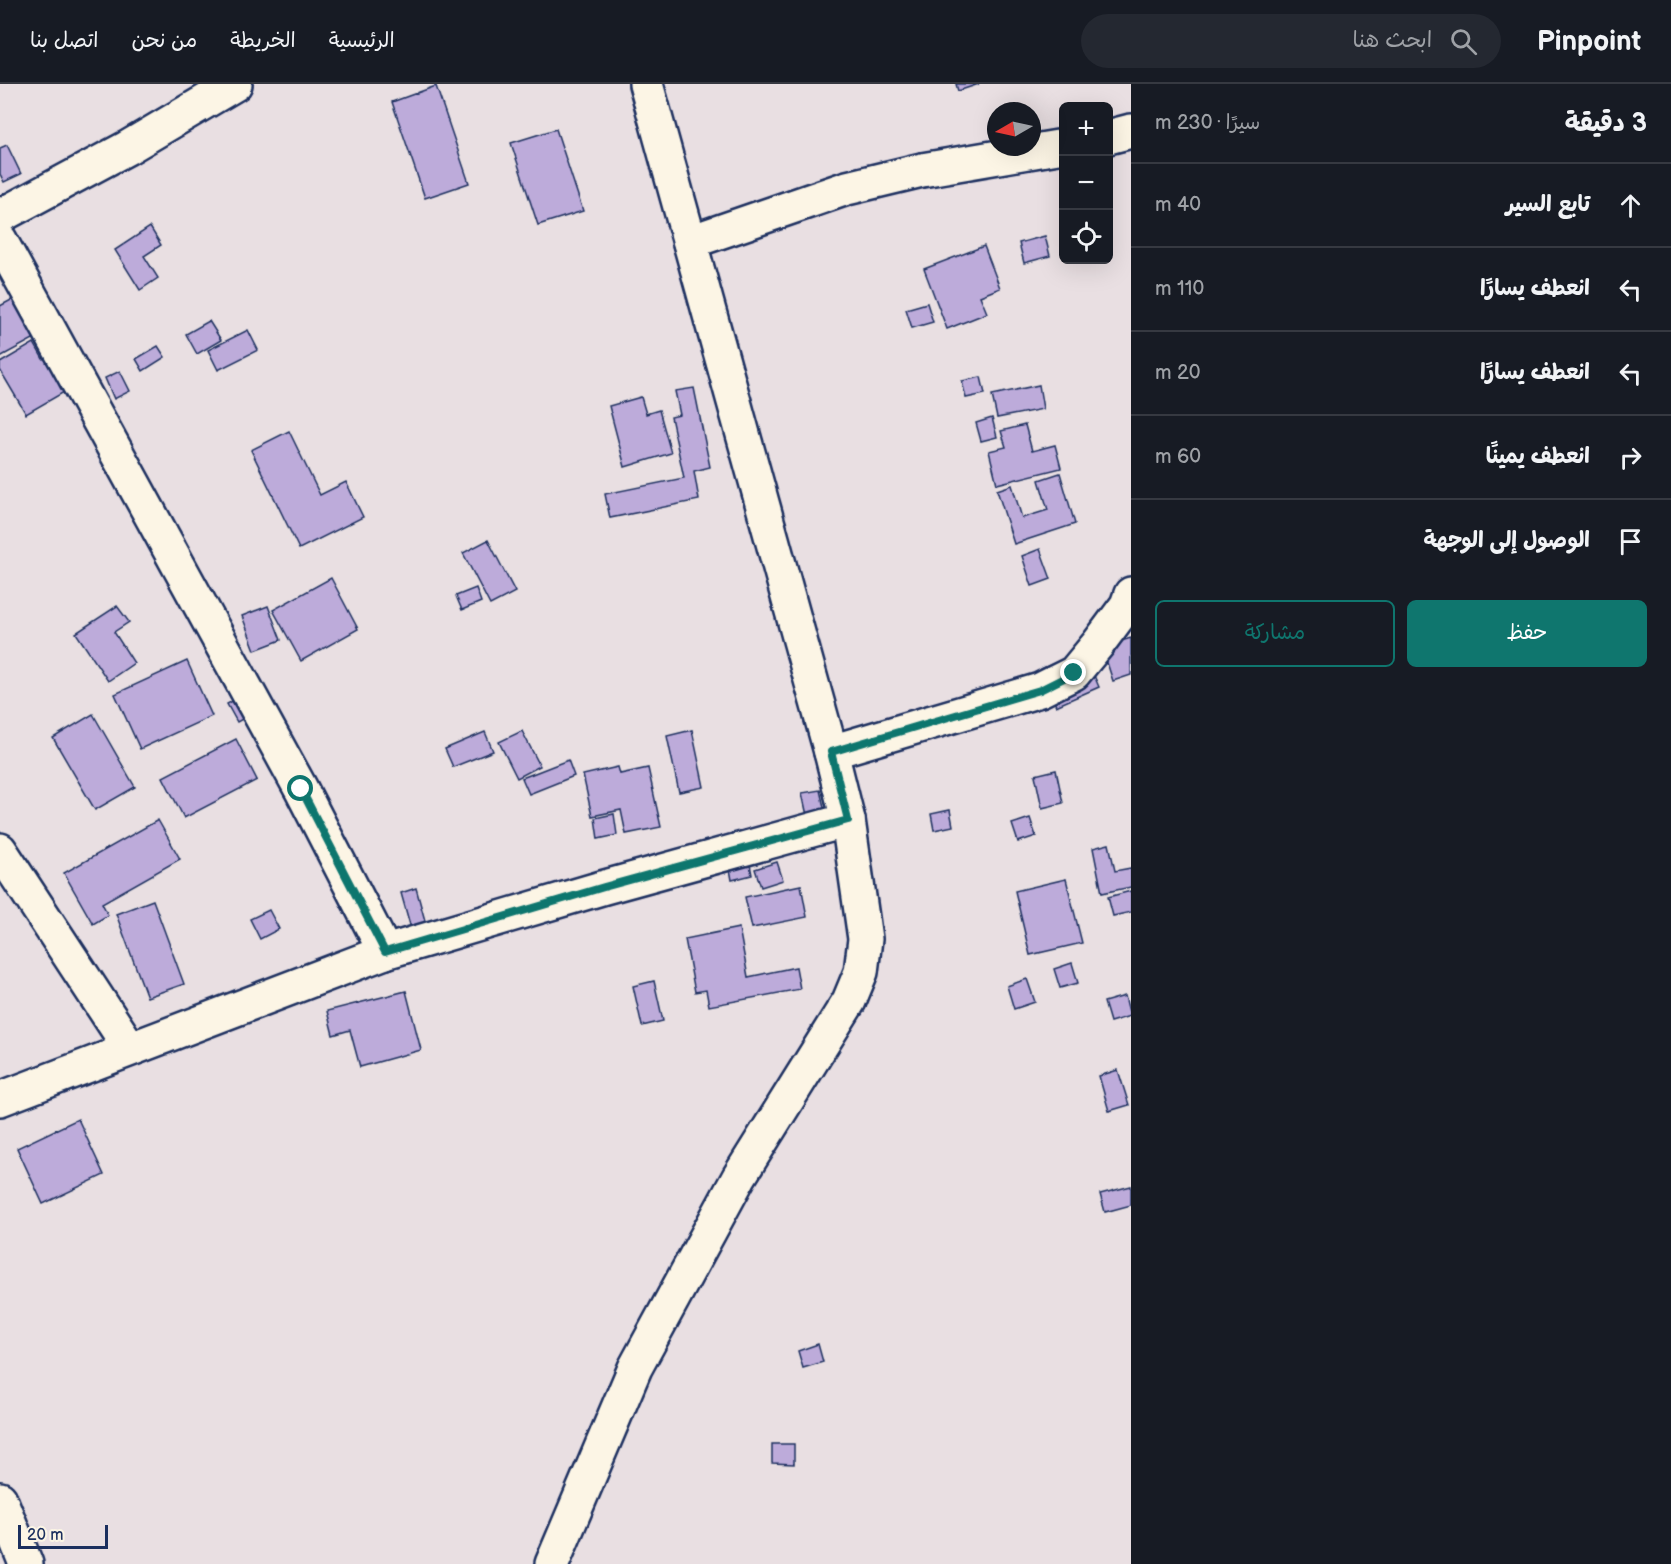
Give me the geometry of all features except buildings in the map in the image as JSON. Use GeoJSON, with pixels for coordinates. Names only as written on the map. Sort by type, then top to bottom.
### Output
{"type":"FeatureCollection","features":[{"type":"Feature","properties":{"kind":"street"},"geometry":{"type":"LineString","coordinates":[[0,216],[127,148],[235,84]]}},
{"type":"Feature","properties":{"kind":"street"},"geometry":{"type":"LineString","coordinates":[[552,1564],[635,1368],[739,1177],[849,1001],[861,972],[865,939],[848,820],[831,752],[646,84]]}},
{"type":"Feature","properties":{"kind":"street"},"geometry":{"type":"LineString","coordinates":[[1113,136],[1131,131]]}},
{"type":"Feature","properties":{"kind":"street"},"geometry":{"type":"LineString","coordinates":[[690,242],[847,188],[922,170],[1059,147]]}},
{"type":"Feature","properties":{"kind":"street"},"geometry":{"type":"LineString","coordinates":[[0,240],[301,789],[385,952]]}},
{"type":"Feature","properties":{"kind":"street"},"geometry":{"type":"LineString","coordinates":[[831,752],[1040,690],[1074,673],[1121,613],[1131,594]]}},
{"type":"Feature","properties":{"kind":"street"},"geometry":{"type":"LineString","coordinates":[[0,1098],[385,952],[604,887],[848,820]]}},
{"type":"Feature","properties":{"kind":"street"},"geometry":{"type":"LineString","coordinates":[[0,850],[130,1048]]}},
{"type":"Feature","properties":{"kind":"street"},"geometry":{"type":"LineString","coordinates":[[0,1499],[26,1564]]}},
{"type":"Feature","properties":{"kind":"route"},"geometry":{"type":"LineString","coordinates":[[301,789],[385,952],[604,887],[848,820],[831,752],[1040,690],[1074,673]]}}]}
